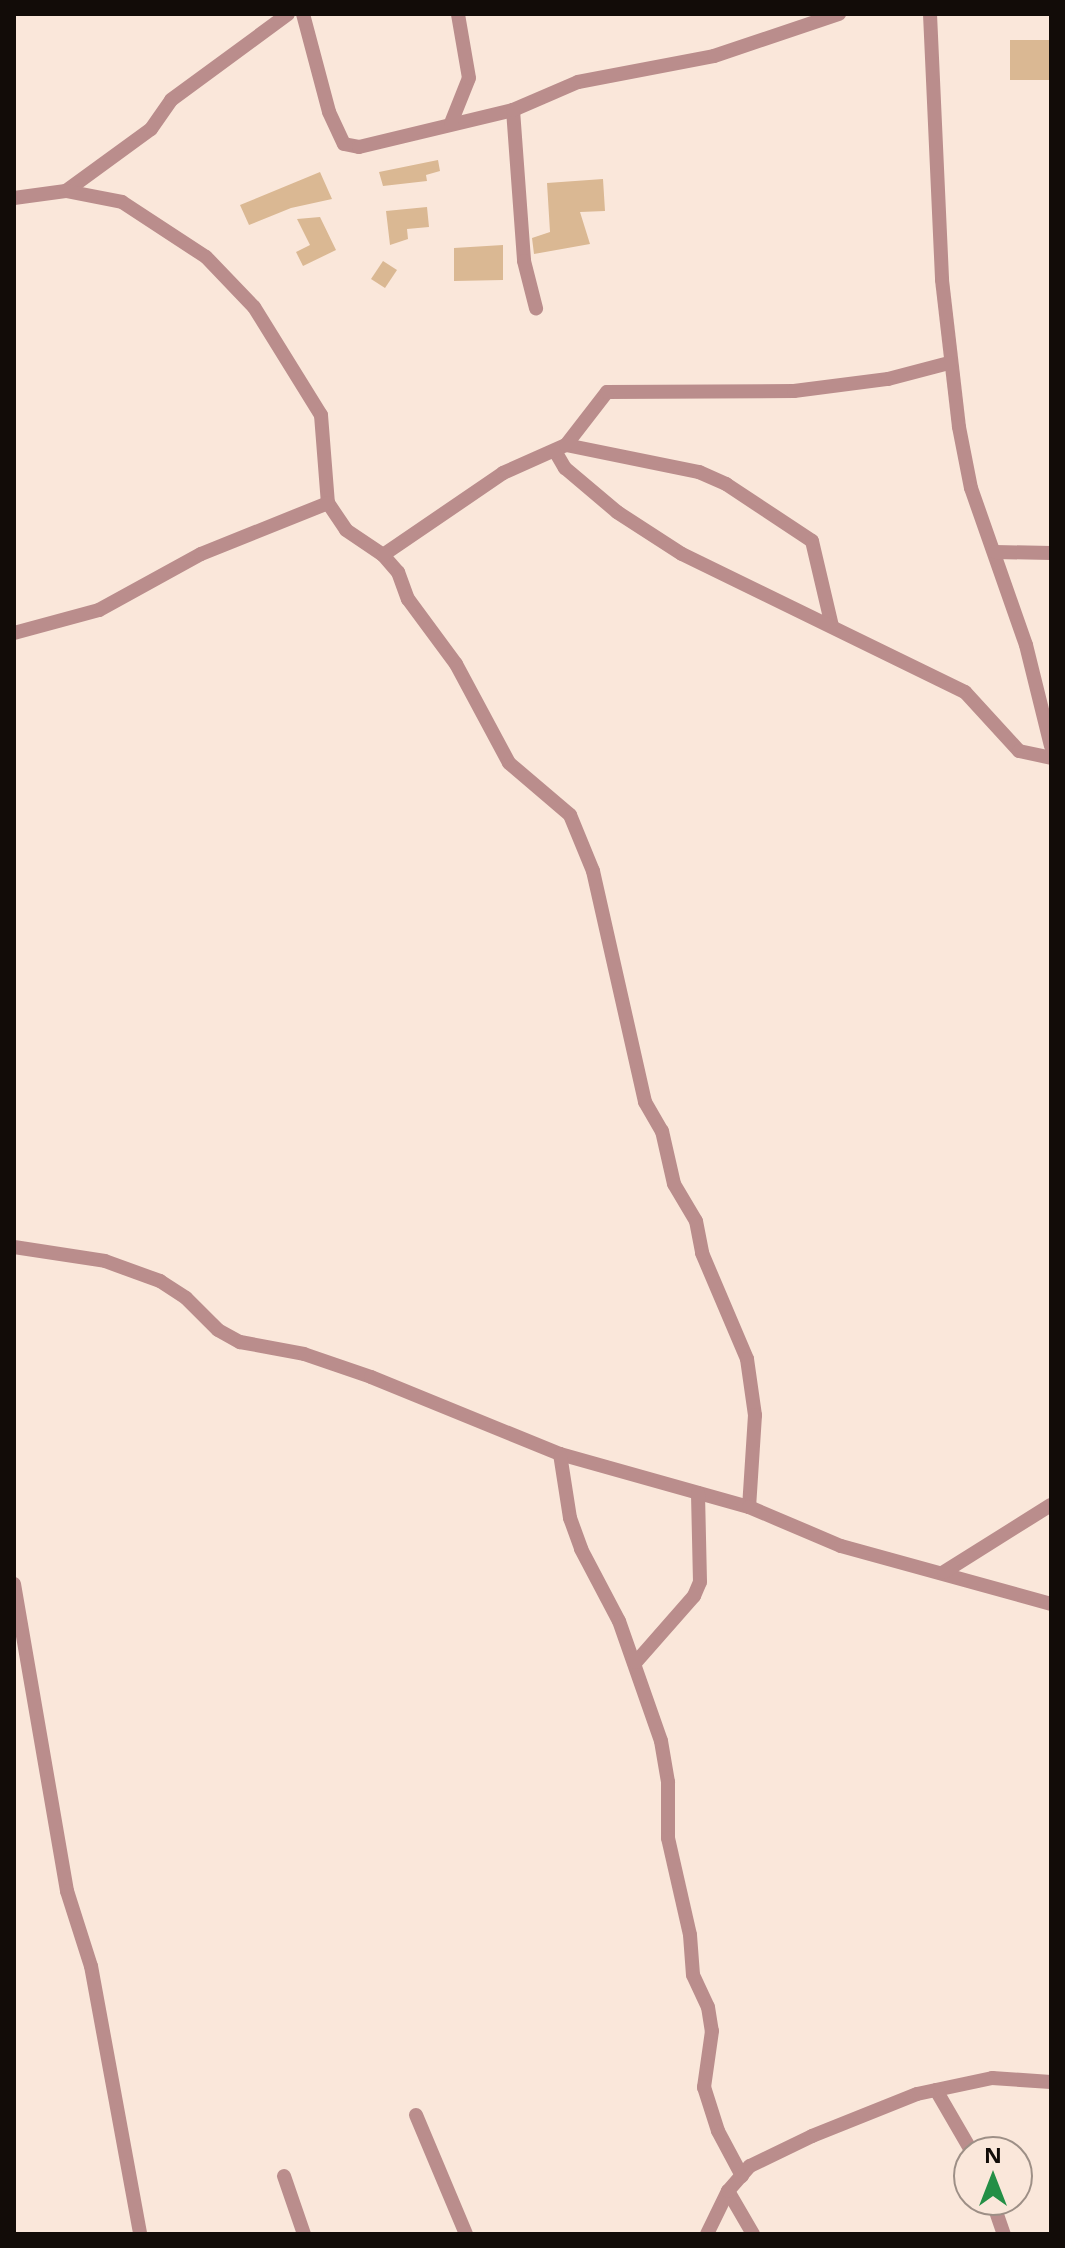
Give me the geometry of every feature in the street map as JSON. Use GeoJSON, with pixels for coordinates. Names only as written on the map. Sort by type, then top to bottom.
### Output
{"type":"FeatureCollection","features":[{"type":"Feature","properties":{"kind":"street"},"geometry":{"type":"LineString","coordinates":[[66,191],[151,129],[171,100],[288,14]]}},
{"type":"Feature","properties":{"kind":"street"},"geometry":{"type":"LineString","coordinates":[[303,14],[329,112],[344,144],[359,147],[513,110],[578,82],[714,56],[839,14]]}},
{"type":"Feature","properties":{"kind":"street"},"geometry":{"type":"LineString","coordinates":[[451,123],[469,78],[458,14]]}},
{"type":"Feature","properties":{"kind":"street"},"geometry":{"type":"LineString","coordinates":[[930,14],[949,363],[971,488],[995,552],[1051,746]]}},
{"type":"Feature","properties":{"kind":"street"},"geometry":{"type":"LineString","coordinates":[[513,110],[524,261],[536,308]]}},
{"type":"Feature","properties":{"kind":"street"},"geometry":{"type":"LineString","coordinates":[[14,198],[66,191],[122,202],[164,226],[206,257],[254,307],[321,415],[328,503],[346,530],[383,555],[415,610],[456,664],[509,763],[570,815],[593,871],[645,1102],[662,1131],[674,1184],[696,1221],[702,1253],[747,1359],[755,1415],[749,1507]]}},
{"type":"Feature","properties":{"kind":"street"},"geometry":{"type":"LineString","coordinates":[[383,555],[503,473],[561,448],[600,395],[614,390],[794,391],[888,379],[949,363]]}},
{"type":"Feature","properties":{"kind":"street"},"geometry":{"type":"LineString","coordinates":[[561,448],[565,468],[617,512],[682,554],[965,692],[1019,751],[1051,758]]}},
{"type":"Feature","properties":{"kind":"street"},"geometry":{"type":"LineString","coordinates":[[561,448],[699,472],[726,484],[812,541],[832,626]]}},
{"type":"Feature","properties":{"kind":"street"},"geometry":{"type":"LineString","coordinates":[[14,633],[99,610],[201,554],[328,503]]}},
{"type":"Feature","properties":{"kind":"street"},"geometry":{"type":"LineString","coordinates":[[995,552],[1051,553]]}},
{"type":"Feature","properties":{"kind":"street"},"geometry":{"type":"LineString","coordinates":[[14,1247],[105,1261],[160,1281],[186,1298],[218,1330],[240,1342],[304,1354],[371,1377],[560,1454],[749,1507],[841,1546],[1051,1604]]}},
{"type":"Feature","properties":{"kind":"street"},"geometry":{"type":"LineString","coordinates":[[560,1454],[581,1549],[636,1662],[661,1741],[668,1782],[668,1838],[688,1920],[693,1975],[708,2007],[712,2031],[704,2087],[718,2131],[742,2176]]}},
{"type":"Feature","properties":{"kind":"street"},"geometry":{"type":"LineString","coordinates":[[636,1662],[700,1582],[698,1493]]}},
{"type":"Feature","properties":{"kind":"street"},"geometry":{"type":"LineString","coordinates":[[944,1572],[1051,1505]]}},
{"type":"Feature","properties":{"kind":"street"},"geometry":{"type":"LineString","coordinates":[[14,1584],[67,1891],[91,1966],[140,2234]]}},
{"type":"Feature","properties":{"kind":"street"},"geometry":{"type":"LineString","coordinates":[[707,2234],[728,2191],[750,2166],[812,2136],[936,2090],[992,2078],[1051,2082]]}},
{"type":"Feature","properties":{"kind":"street"},"geometry":{"type":"LineString","coordinates":[[936,2090],[963,2136]]}},
{"type":"Feature","properties":{"kind":"street"},"geometry":{"type":"LineString","coordinates":[[416,2115],[466,2234]]}},
{"type":"Feature","properties":{"kind":"street"},"geometry":{"type":"LineString","coordinates":[[284,2176],[304,2234]]}},
{"type":"Feature","properties":{"kind":"street"},"geometry":{"type":"LineString","coordinates":[[728,2191],[753,2234]]}},
{"type":"Feature","properties":{"kind":"building"},"geometry":{"type":"Polygon","coordinates":[[[1010,40],[1051,40],[1051,80],[1010,80],[1010,40]]]}},
{"type":"Feature","properties":{"kind":"building"},"geometry":{"type":"Polygon","coordinates":[[[438,160],[440,171],[426,175],[427,181],[383,186],[379,172],[438,160]]]}},
{"type":"Feature","properties":{"kind":"building"},"geometry":{"type":"Polygon","coordinates":[[[320,172],[332,199],[291,208],[249,225],[240,205],[320,172]]]}},
{"type":"Feature","properties":{"kind":"building"},"geometry":{"type":"Polygon","coordinates":[[[603,179],[605,211],[580,212],[590,244],[534,254],[532,238],[550,232],[547,183],[603,179]]]}},
{"type":"Feature","properties":{"kind":"building"},"geometry":{"type":"Polygon","coordinates":[[[427,207],[429,227],[407,229],[408,239],[390,245],[386,211],[427,207]]]}},
{"type":"Feature","properties":{"kind":"building"},"geometry":{"type":"Polygon","coordinates":[[[320,217],[336,250],[303,266],[296,252],[310,245],[297,219],[320,217]]]}},
{"type":"Feature","properties":{"kind":"building"},"geometry":{"type":"Polygon","coordinates":[[[503,245],[503,280],[454,281],[454,248],[503,245]]]}},
{"type":"Feature","properties":{"kind":"building"},"geometry":{"type":"Polygon","coordinates":[[[383,261],[397,270],[385,288],[371,279],[383,261]]]}}]}
